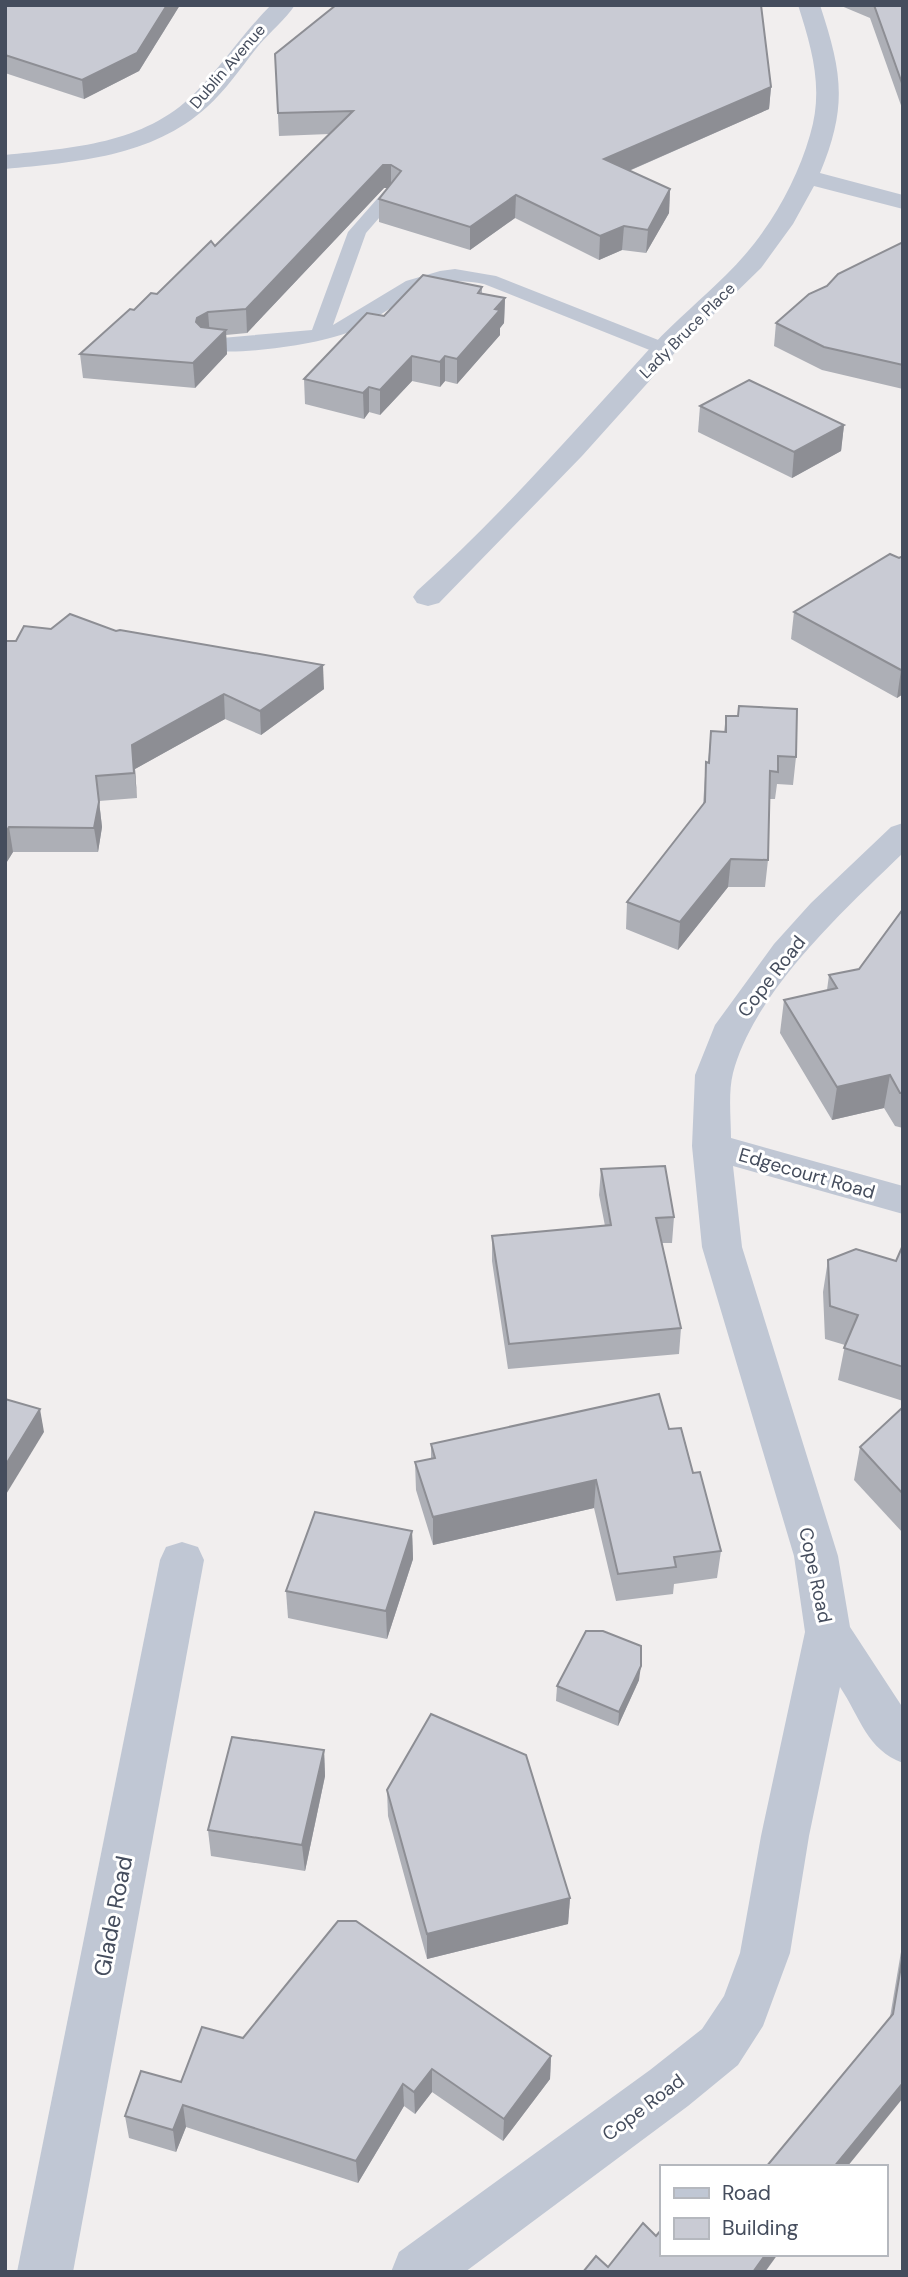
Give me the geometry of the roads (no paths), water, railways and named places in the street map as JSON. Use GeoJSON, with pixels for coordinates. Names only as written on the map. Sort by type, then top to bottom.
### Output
{"type":"FeatureCollection","features":[{"type":"Feature","properties":{"kind":"street","name":"Dublin Avenue"},"geometry":{"type":"LineString","coordinates":[[5,162],[84,154],[122,146],[176,121],[198,103],[268,20],[284,5]]}},
{"type":"Feature","properties":{"kind":"street","name":"Lady Bruce Place"},"geometry":{"type":"LineString","coordinates":[[428,597],[466,564],[605,418],[664,349],[740,277],[774,234],[807,177],[827,113],[829,88],[822,41],[810,5]]}},
{"type":"Feature","properties":{"kind":"street"},"geometry":{"type":"LineString","coordinates":[[807,177],[903,202]]}},
{"type":"Feature","properties":{"kind":"street","name":"Cope Road"},"geometry":{"type":"LineString","coordinates":[[419,2272],[669,2088],[719,2046],[745,2010],[765,1953],[785,1836],[828,1632],[816,1556],[722,1247],[711,1146],[714,1075],[733,1025],[787,953],[823,911],[903,834]]}},
{"type":"Feature","properties":{"kind":"street","name":"Edgecourt Road"},"geometry":{"type":"LineString","coordinates":[[711,1146],[903,1200]]}},
{"type":"Feature","properties":{"kind":"street","name":"Glade Road"},"geometry":{"type":"LineString","coordinates":[[45,2272],[182,1559]]}},
{"type":"Feature","properties":{"kind":"street"},"geometry":{"type":"LineString","coordinates":[[828,1632],[865,1686],[892,1733],[903,1742]]}},
{"type":"Feature","properties":{"kind":"lane"},"geometry":{"type":"LineString","coordinates":[[320,334],[357,232],[390,195]]}},
{"type":"Feature","properties":{"kind":"lane"},"geometry":{"type":"LineString","coordinates":[[210,345],[288,340],[320,334],[344,327],[416,282],[461,273],[489,280],[664,349]]}}]}
